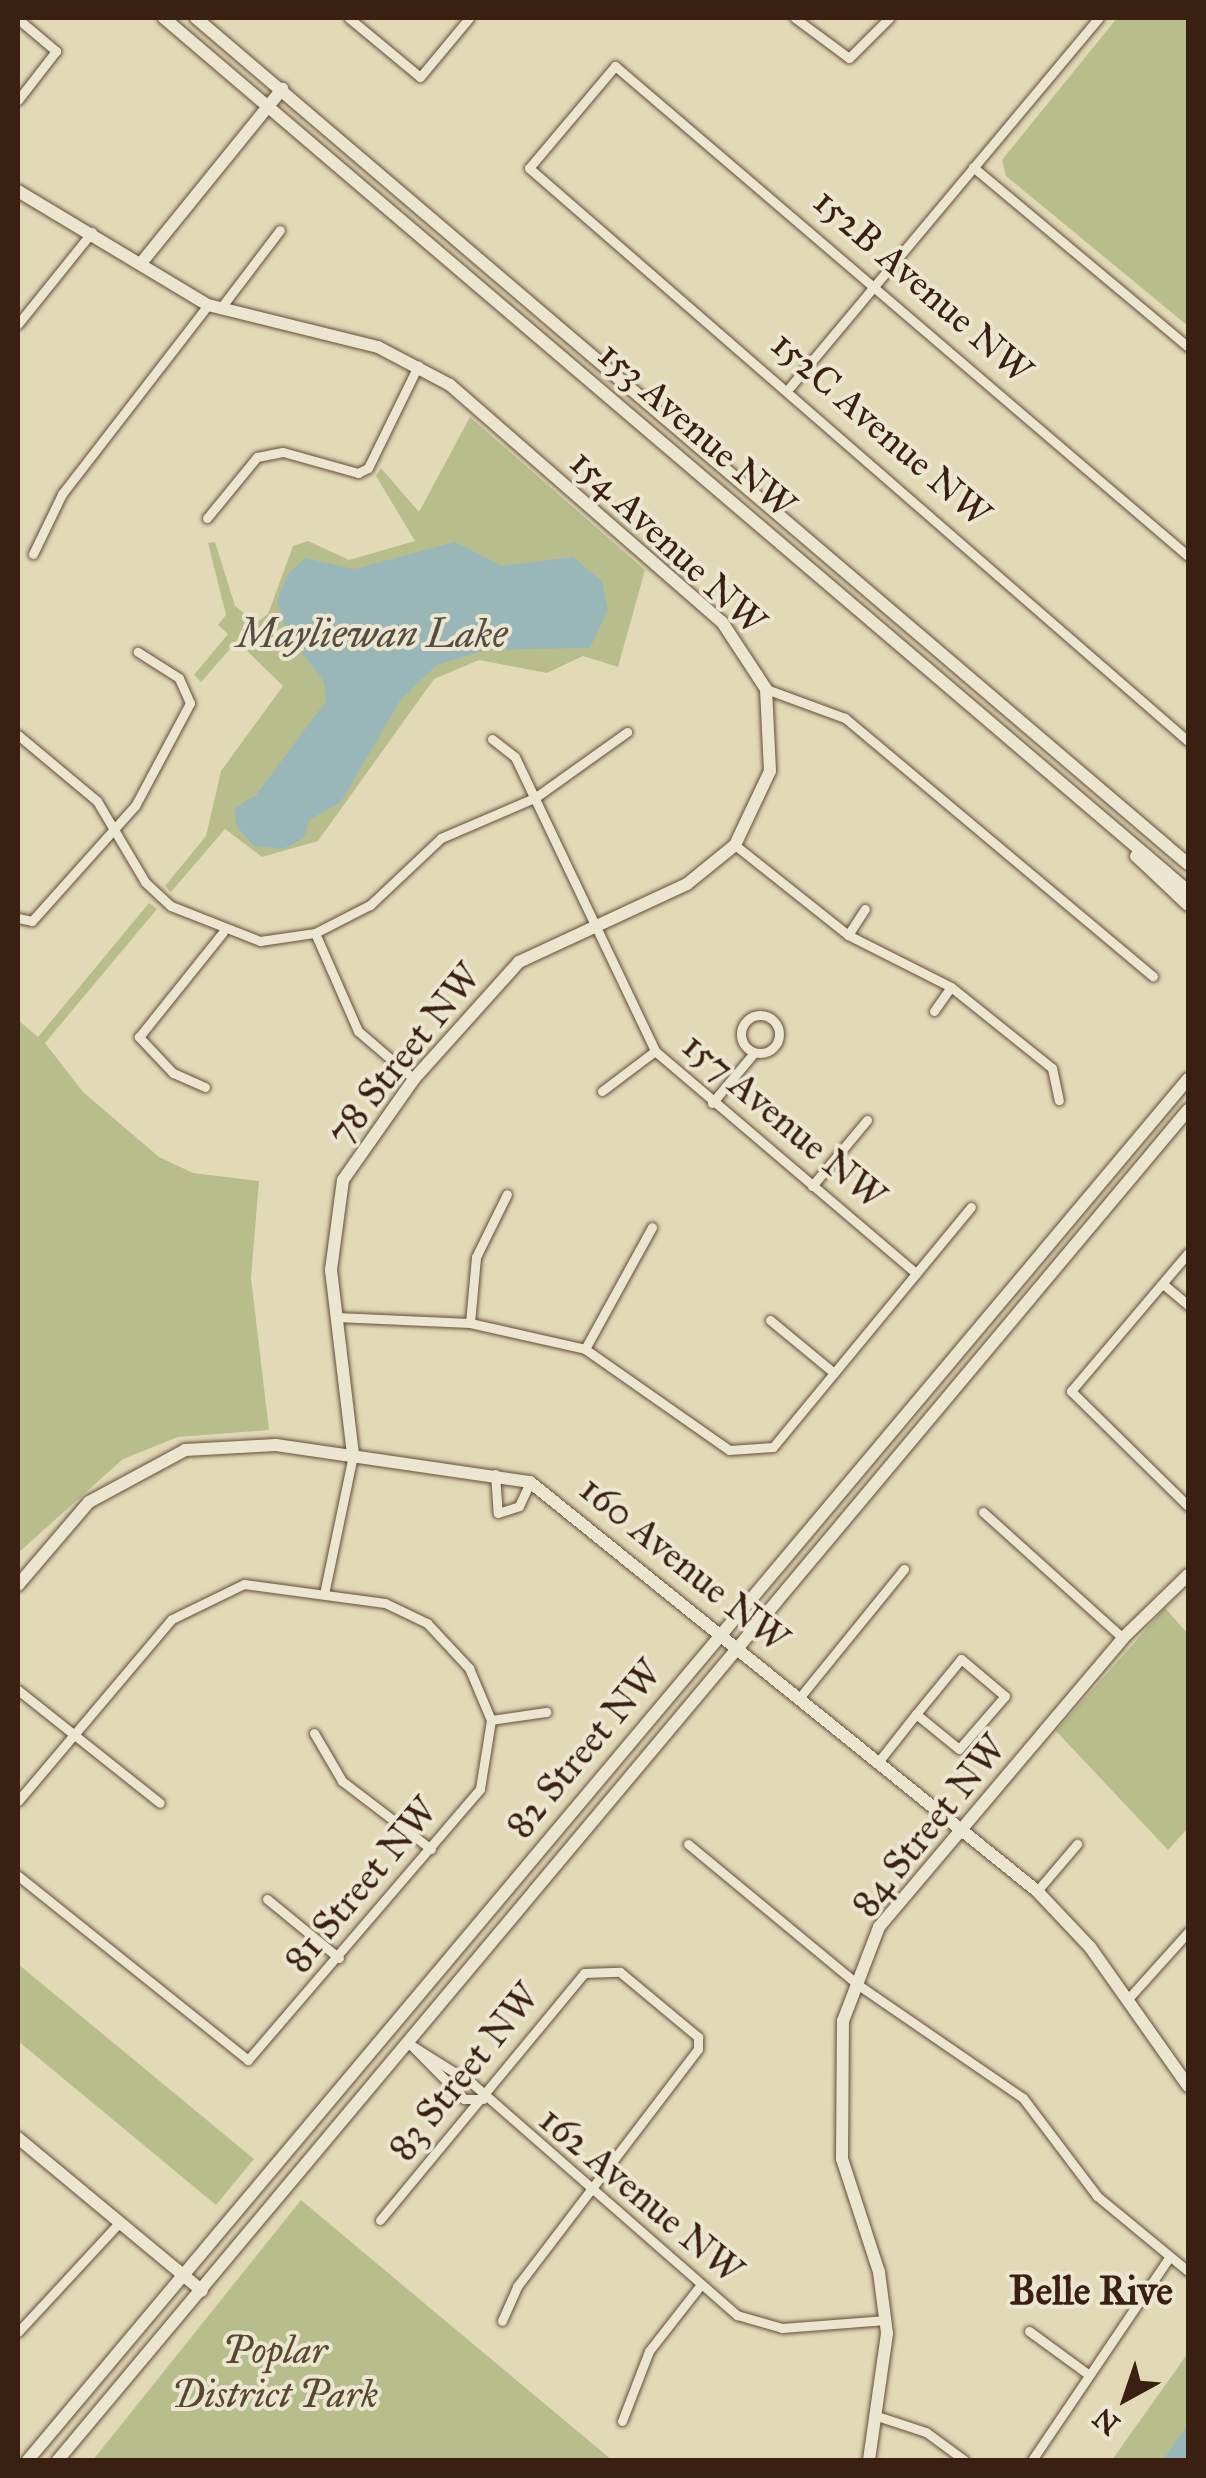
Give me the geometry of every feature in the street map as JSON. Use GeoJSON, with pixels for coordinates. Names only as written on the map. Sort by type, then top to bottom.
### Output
{"type":"FeatureCollection","features":[{"type":"Feature","properties":{"kind":"main road","name":"153 Avenue NW"},"geometry":{"type":"LineString","coordinates":[[164,18],[1188,891]]}},
{"type":"Feature","properties":{"kind":"main road","name":"153 Avenue NW"},"geometry":{"type":"LineString","coordinates":[[196,18],[1188,864]]}},
{"type":"Feature","properties":{"kind":"main road"},"geometry":{"type":"LineString","coordinates":[[142,262],[282,89]]}},
{"type":"Feature","properties":{"kind":"main road","name":"154 Avenue NW"},"geometry":{"type":"LineString","coordinates":[[18,191],[94,230],[214,307],[350,339],[418,366],[722,622],[766,690]]}},
{"type":"Feature","properties":{"kind":"main road","name":"78 Street NW"},"geometry":{"type":"LineString","coordinates":[[353,1454],[336,1316],[332,1224],[344,1180],[414,1079],[519,962],[686,884],[735,845],[770,770],[766,690]]}},
{"type":"Feature","properties":{"kind":"main road"},"geometry":{"type":"LineString","coordinates":[[1108,824],[1188,905]]}},
{"type":"Feature","properties":{"kind":"main road","name":"82 Street NW"},"geometry":{"type":"LineString","coordinates":[[28,2460],[1188,1079]]}},
{"type":"Feature","properties":{"kind":"main road","name":"82 Street NW"},"geometry":{"type":"LineString","coordinates":[[58,2460],[742,1650],[1188,1110]]}},
{"type":"Feature","properties":{"kind":"main road"},"geometry":{"type":"LineString","coordinates":[[1150,1159],[1188,1124]]}},
{"type":"Feature","properties":{"kind":"main road","name":"160 Avenue NW"},"geometry":{"type":"LineString","coordinates":[[19,1580],[114,1483],[154,1461],[225,1443],[495,1471],[530,1482],[1037,1891],[1128,2000],[1188,2086]]}},
{"type":"Feature","properties":{"kind":"main road","name":"84 Street NW"},"geometry":{"type":"LineString","coordinates":[[869,2460],[880,2417],[886,2320],[842,2160],[836,2085],[857,1984],[879,1927],[1123,1638],[1188,1575]]}},
{"type":"Feature","properties":{"kind":"main road"},"geometry":{"type":"LineString","coordinates":[[390,2028],[411,2044]]}},
{"type":"Feature","properties":{"kind":"main road"},"geometry":{"type":"LineString","coordinates":[[18,2138],[202,2290]]}},
{"type":"Feature","properties":{"kind":"street"},"geometry":{"type":"LineString","coordinates":[[18,18],[56,51],[18,100]]}},
{"type":"Feature","properties":{"kind":"street"},"geometry":{"type":"LineString","coordinates":[[348,18],[420,77],[470,18]]}},
{"type":"Feature","properties":{"kind":"street"},"geometry":{"type":"LineString","coordinates":[[795,18],[849,58],[889,18]]}},
{"type":"Feature","properties":{"kind":"street"},"geometry":{"type":"LineString","coordinates":[[790,387],[1098,18]]}},
{"type":"Feature","properties":{"kind":"street","name":"152C Avenue NW"},"geometry":{"type":"LineString","coordinates":[[615,66],[529,168],[790,387],[1188,741]]}},
{"type":"Feature","properties":{"kind":"street","name":"152B Avenue NW"},"geometry":{"type":"LineString","coordinates":[[615,66],[876,283],[1188,556]]}},
{"type":"Feature","properties":{"kind":"street"},"geometry":{"type":"LineString","coordinates":[[973,167],[1188,347]]}},
{"type":"Feature","properties":{"kind":"street"},"geometry":{"type":"LineString","coordinates":[[18,324],[94,230]]}},
{"type":"Feature","properties":{"kind":"street"},"geometry":{"type":"LineString","coordinates":[[33,554],[62,494],[280,230]]}},
{"type":"Feature","properties":{"kind":"street"},"geometry":{"type":"LineString","coordinates":[[207,518],[257,456],[283,452],[358,474],[368,468],[418,366]]}},
{"type":"Feature","properties":{"kind":"street"},"geometry":{"type":"LineString","coordinates":[[18,918],[32,921],[135,806],[190,690],[138,652]]}},
{"type":"Feature","properties":{"kind":"street","name":"154 Avenue NW"},"geometry":{"type":"LineString","coordinates":[[766,690],[844,718],[1153,976]]}},
{"type":"Feature","properties":{"kind":"street"},"geometry":{"type":"LineString","coordinates":[[18,735],[114,827],[145,882],[223,932],[260,941],[316,933],[370,905],[442,838],[536,798],[627,732]]}},
{"type":"Feature","properties":{"kind":"street","name":"157 Avenue NW"},"geometry":{"type":"LineString","coordinates":[[492,739],[515,757],[590,928],[654,1051],[916,1273]]}},
{"type":"Feature","properties":{"kind":"street"},"geometry":{"type":"LineString","coordinates":[[735,845],[848,936],[951,986],[1052,1068],[1060,1100]]}},
{"type":"Feature","properties":{"kind":"street"},"geometry":{"type":"LineString","coordinates":[[848,936],[865,909]]}},
{"type":"Feature","properties":{"kind":"street"},"geometry":{"type":"LineString","coordinates":[[205,1087],[173,1072],[139,1038],[223,932]]}},
{"type":"Feature","properties":{"kind":"street"},"geometry":{"type":"LineString","coordinates":[[316,933],[352,1021],[414,1079]]}},
{"type":"Feature","properties":{"kind":"street"},"geometry":{"type":"LineString","coordinates":[[934,1011],[951,986]]}},
{"type":"Feature","properties":{"kind":"street"},"geometry":{"type":"LineString","coordinates":[[712,1102],[754,1053],[780,1043],[754,1012],[739,1022],[754,1053]]}},
{"type":"Feature","properties":{"kind":"street"},"geometry":{"type":"LineString","coordinates":[[602,1091],[654,1051]]}},
{"type":"Feature","properties":{"kind":"street"},"geometry":{"type":"LineString","coordinates":[[812,1186],[867,1120]]}},
{"type":"Feature","properties":{"kind":"street"},"geometry":{"type":"LineString","coordinates":[[470,1323],[476,1258],[507,1194]]}},
{"type":"Feature","properties":{"kind":"street"},"geometry":{"type":"LineString","coordinates":[[336,1316],[470,1323],[585,1349],[729,1450],[773,1448],[971,1208]]}},
{"type":"Feature","properties":{"kind":"street"},"geometry":{"type":"LineString","coordinates":[[585,1349],[652,1227]]}},
{"type":"Feature","properties":{"kind":"street"},"geometry":{"type":"LineString","coordinates":[[1188,1253],[1071,1392],[1188,1506]]}},
{"type":"Feature","properties":{"kind":"street"},"geometry":{"type":"LineString","coordinates":[[1163,1284],[1188,1305]]}},
{"type":"Feature","properties":{"kind":"street"},"geometry":{"type":"LineString","coordinates":[[770,1320],[834,1373]]}},
{"type":"Feature","properties":{"kind":"street","name":"78 Street NW"},"geometry":{"type":"LineString","coordinates":[[324,1594],[353,1454]]}},
{"type":"Feature","properties":{"kind":"street"},"geometry":{"type":"LineString","coordinates":[[495,1471],[490,1500],[498,1513],[518,1506],[530,1482]]}},
{"type":"Feature","properties":{"kind":"street"},"geometry":{"type":"LineString","coordinates":[[983,1512],[1123,1638]]}},
{"type":"Feature","properties":{"kind":"street"},"geometry":{"type":"LineString","coordinates":[[800,1697],[904,1569]]}},
{"type":"Feature","properties":{"kind":"street"},"geometry":{"type":"LineString","coordinates":[[18,1801],[70,1734],[172,1619],[244,1584],[385,1603],[427,1623],[469,1668],[491,1720],[546,1712]]}},
{"type":"Feature","properties":{"kind":"street"},"geometry":{"type":"LineString","coordinates":[[879,1761],[916,1714],[962,1659],[1004,1696],[958,1749],[916,1714]]}},
{"type":"Feature","properties":{"kind":"street"},"geometry":{"type":"LineString","coordinates":[[18,1690],[160,1802]]}},
{"type":"Feature","properties":{"kind":"street","name":"81 Street NW"},"geometry":{"type":"LineString","coordinates":[[18,1876],[238,2052],[258,2055],[480,1789],[491,1720]]}},
{"type":"Feature","properties":{"kind":"street"},"geometry":{"type":"LineString","coordinates":[[314,1733],[342,1781],[431,1848]]}},
{"type":"Feature","properties":{"kind":"street"},"geometry":{"type":"LineString","coordinates":[[688,1844],[857,1984],[1023,2098],[1097,2196],[1168,2259],[1188,2271]]}},
{"type":"Feature","properties":{"kind":"street"},"geometry":{"type":"LineString","coordinates":[[1037,1891],[1077,1844]]}},
{"type":"Feature","properties":{"kind":"street"},"geometry":{"type":"LineString","coordinates":[[267,1899],[339,1958]]}},
{"type":"Feature","properties":{"kind":"street"},"geometry":{"type":"LineString","coordinates":[[1128,2000],[1188,1932]]}},
{"type":"Feature","properties":{"kind":"street","name":"83 Street NW"},"geometry":{"type":"LineString","coordinates":[[380,2220],[598,1965],[620,1972],[683,2025],[698,2049],[588,2191]]}},
{"type":"Feature","properties":{"kind":"street","name":"162 Avenue NW"},"geometry":{"type":"LineString","coordinates":[[411,2044],[464,2099],[484,2099]]}},
{"type":"Feature","properties":{"kind":"street","name":"162 Avenue NW"},"geometry":{"type":"LineString","coordinates":[[411,2044],[430,2048],[700,2287],[774,2328],[886,2320]]}},
{"type":"Feature","properties":{"kind":"street"},"geometry":{"type":"LineString","coordinates":[[502,2321],[588,2191]]}},
{"type":"Feature","properties":{"kind":"street"},"geometry":{"type":"LineString","coordinates":[[18,2332],[119,2222]]}},
{"type":"Feature","properties":{"kind":"street"},"geometry":{"type":"LineString","coordinates":[[1032,2460],[1168,2259]]}},
{"type":"Feature","properties":{"kind":"street"},"geometry":{"type":"LineString","coordinates":[[622,2421],[649,2350],[700,2287]]}},
{"type":"Feature","properties":{"kind":"street"},"geometry":{"type":"LineString","coordinates":[[1029,2330],[1088,2374]]}},
{"type":"Feature","properties":{"kind":"street"},"geometry":{"type":"LineString","coordinates":[[880,2417],[926,2432],[964,2460]]}},
{"type":"Feature","properties":{"kind":"green space"},"geometry":{"type":"Polygon","coordinates":[[[1117,18],[1188,18],[1188,326],[1006,176],[1002,160],[1117,18]]]}},
{"type":"Feature","properties":{"kind":"green space"},"geometry":{"type":"Polygon","coordinates":[[[470,417],[645,570],[618,667],[583,656],[547,673],[479,660],[434,679],[318,841],[262,857],[225,829],[171,892],[165,886],[206,836],[221,771],[283,686],[237,641],[201,682],[194,675],[228,634],[218,625],[226,615],[208,543],[215,542],[235,606],[256,623],[268,614],[293,546],[308,541],[349,560],[415,541],[376,476],[381,468],[419,512],[470,417]]]}},
{"type":"Feature","properties":{"kind":"green space"},"geometry":{"type":"Polygon","coordinates":[[[149,903],[157,909],[45,1043],[83,1092],[159,1157],[193,1173],[259,1181],[251,1278],[269,1430],[178,1437],[123,1459],[18,1553],[18,1020],[38,1037],[149,903]]]}},
{"type":"Feature","properties":{"kind":"green space"},"geometry":{"type":"Polygon","coordinates":[[[1165,1608],[1188,1634],[1188,1828],[1168,1850],[1056,1731],[1165,1608]]]}},
{"type":"Feature","properties":{"kind":"green space"},"geometry":{"type":"Polygon","coordinates":[[[18,1964],[254,2159],[216,2205],[18,2041],[18,1964]]]}},
{"type":"Feature","properties":{"kind":"green space","name":"Poplar District Park"},"geometry":{"type":"Polygon","coordinates":[[[301,2200],[485,2354],[612,2460],[93,2460],[301,2200]]]}},
{"type":"Feature","properties":{"kind":"green space"},"geometry":{"type":"Polygon","coordinates":[[[1188,2353],[1188,2425],[1173,2448],[1163,2460],[1112,2460],[1188,2353]]]}},
{"type":"Feature","properties":{"kind":"water","name":"Mayliewan Lake"},"geometry":{"type":"Polygon","coordinates":[[[455,542],[502,566],[573,557],[602,581],[608,610],[590,648],[486,650],[437,665],[401,699],[341,802],[309,820],[304,838],[283,849],[254,846],[236,826],[235,808],[256,795],[326,701],[324,682],[285,630],[277,601],[288,574],[305,558],[354,569],[455,542]]]}},
{"type":"Feature","properties":{"kind":"water"},"geometry":{"type":"Polygon","coordinates":[[[1188,2425],[1188,2460],[1163,2460],[1182,2433],[1188,2425]]]}},
{"type":"Feature","properties":{"kind":"district","name":"Belle Rive"},"geometry":{"type":"Point","coordinates":[1091,2291]}}]}
